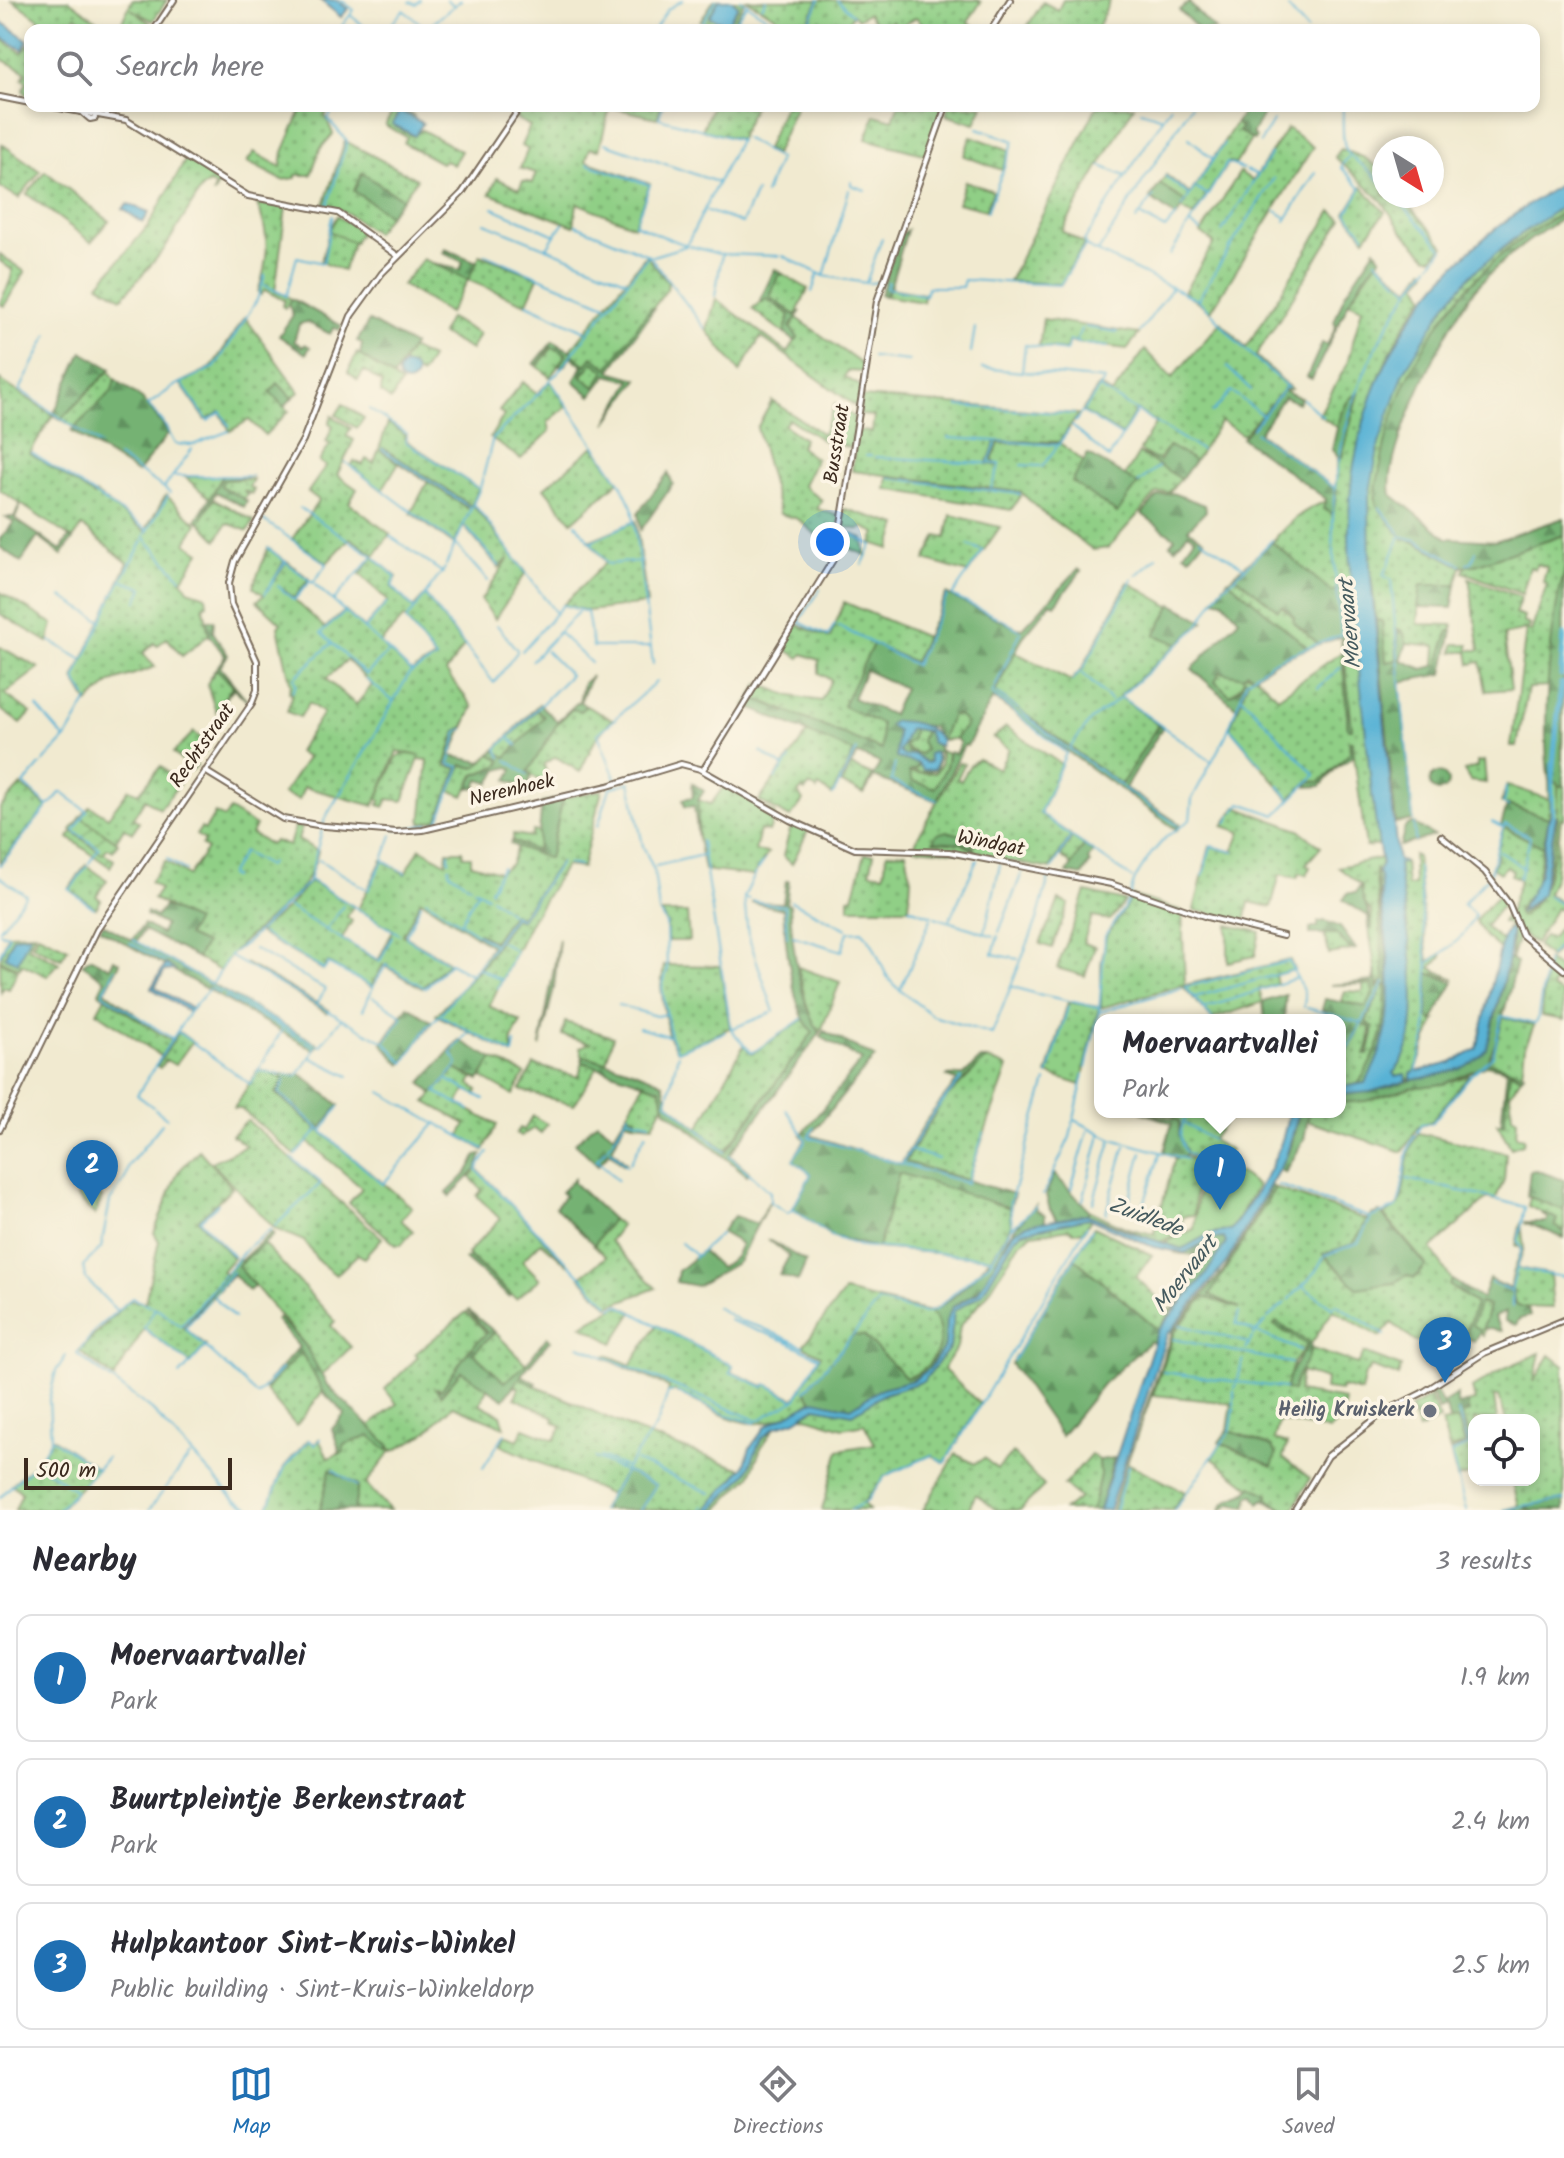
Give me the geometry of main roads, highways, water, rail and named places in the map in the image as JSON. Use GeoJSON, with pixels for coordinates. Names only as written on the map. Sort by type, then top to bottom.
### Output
{"type":"FeatureCollection","features":[{"type":"Feature","properties":{"kind":"water"},"geometry":{"type":"Polygon","coordinates":[[[320,0],[337,0],[348,9],[341,17],[320,0]]]}},
{"type":"Feature","properties":{"kind":"water"},"geometry":{"type":"Polygon","coordinates":[[[719,0],[732,0],[738,6],[727,24],[709,17],[719,0]]]}},
{"type":"Feature","properties":{"kind":"water"},"geometry":{"type":"Polygon","coordinates":[[[0,21],[24,37],[23,50],[0,36],[0,21]]]}},
{"type":"Feature","properties":{"kind":"water"},"geometry":{"type":"Polygon","coordinates":[[[399,112],[423,123],[415,136],[392,124],[399,112]]]}},
{"type":"Feature","properties":{"kind":"water"},"geometry":{"type":"Polygon","coordinates":[[[1564,182],[1564,205],[1511,241],[1472,274],[1447,303],[1404,372],[1379,444],[1369,497],[1370,567],[1397,855],[1398,861],[1404,862],[1398,864],[1410,943],[1414,1004],[1412,1032],[1405,1055],[1393,1073],[1395,1076],[1406,1074],[1407,1081],[1370,1092],[1346,1094],[1346,1086],[1365,1083],[1376,1062],[1384,1040],[1390,996],[1378,872],[1382,864],[1372,798],[1350,576],[1349,517],[1354,464],[1365,417],[1381,374],[1401,334],[1454,266],[1524,208],[1564,182]]]}},
{"type":"Feature","properties":{"kind":"water"},"geometry":{"type":"Polygon","coordinates":[[[128,204],[149,212],[143,223],[123,209],[128,204]]]}},
{"type":"Feature","properties":{"kind":"water"},"geometry":{"type":"Polygon","coordinates":[[[407,365],[416,374],[407,383],[398,374],[407,365]]]}},
{"type":"Feature","properties":{"kind":"water"},"geometry":{"type":"Polygon","coordinates":[[[894,721],[921,725],[941,740],[940,746],[932,743],[927,731],[909,728],[899,752],[904,756],[914,754],[926,763],[930,762],[928,754],[934,752],[937,760],[935,769],[923,770],[917,763],[896,758],[897,731],[889,725],[894,721]]]}},
{"type":"Feature","properties":{"kind":"water"},"geometry":{"type":"Polygon","coordinates":[[[1553,812],[1556,817],[1542,894],[1519,914],[1540,874],[1549,818],[1553,812]]]}},
{"type":"Feature","properties":{"kind":"water"},"geometry":{"type":"Polygon","coordinates":[[[1512,926],[1508,959],[1487,1049],[1462,1068],[1411,1080],[1411,1073],[1451,1063],[1477,1049],[1504,934],[1512,926]]]}},
{"type":"Feature","properties":{"kind":"water"},"geometry":{"type":"Polygon","coordinates":[[[30,935],[18,962],[5,957],[13,937],[30,935]]]}},
{"type":"Feature","properties":{"kind":"water"},"geometry":{"type":"Polygon","coordinates":[[[166,964],[174,970],[165,971],[155,987],[192,1009],[189,1012],[151,988],[166,964]]]}},
{"type":"Feature","properties":{"kind":"water"},"geometry":{"type":"Polygon","coordinates":[[[1287,1118],[1297,1118],[1286,1157],[1226,1263],[1167,1335],[1109,1510],[1099,1510],[1158,1330],[1204,1277],[1226,1243],[1224,1238],[1210,1239],[1185,1253],[1153,1247],[1088,1218],[1023,1232],[1015,1238],[982,1294],[954,1311],[950,1347],[924,1381],[884,1394],[853,1414],[816,1407],[796,1420],[775,1427],[761,1439],[747,1473],[712,1510],[705,1510],[744,1467],[750,1448],[766,1426],[815,1400],[851,1408],[882,1388],[914,1380],[929,1369],[945,1346],[946,1321],[952,1308],[978,1292],[1012,1234],[1026,1225],[1087,1214],[1126,1231],[1182,1249],[1209,1234],[1231,1230],[1275,1159],[1287,1118]]]}},
{"type":"Feature","properties":{"kind":"waterway"},"geometry":{"type":"LineString","coordinates":[[341,0],[354,10],[351,14]]}},
{"type":"Feature","properties":{"kind":"waterway"},"geometry":{"type":"LineString","coordinates":[[410,2],[416,4],[420,0]]}},
{"type":"Feature","properties":{"kind":"waterway"},"geometry":{"type":"LineString","coordinates":[[447,0],[455,6]]}},
{"type":"Feature","properties":{"kind":"waterway"},"geometry":{"type":"LineString","coordinates":[[432,24],[461,0]]}},
{"type":"Feature","properties":{"kind":"waterway"},"geometry":{"type":"LineString","coordinates":[[658,24],[668,9],[683,0]]}},
{"type":"Feature","properties":{"kind":"waterway"},"geometry":{"type":"LineString","coordinates":[[703,21],[716,0]]}},
{"type":"Feature","properties":{"kind":"waterway"},"geometry":{"type":"LineString","coordinates":[[740,0],[777,24]]}},
{"type":"Feature","properties":{"kind":"waterway"},"geometry":{"type":"LineString","coordinates":[[762,7],[766,0]]}},
{"type":"Feature","properties":{"kind":"waterway"},"geometry":{"type":"LineString","coordinates":[[809,24],[819,0]]}},
{"type":"Feature","properties":{"kind":"waterway"},"geometry":{"type":"LineString","coordinates":[[837,0],[853,15]]}},
{"type":"Feature","properties":{"kind":"waterway"},"geometry":{"type":"LineString","coordinates":[[733,24],[747,4]]}},
{"type":"Feature","properties":{"kind":"waterway"},"geometry":{"type":"LineString","coordinates":[[1288,8],[1302,24]]}},
{"type":"Feature","properties":{"kind":"waterway"},"geometry":{"type":"LineString","coordinates":[[392,24],[403,10],[421,24]]}},
{"type":"Feature","properties":{"kind":"waterway"},"geometry":{"type":"LineString","coordinates":[[343,24],[350,15],[361,24]]}},
{"type":"Feature","properties":{"kind":"waterway"},"geometry":{"type":"LineString","coordinates":[[332,112],[328,119],[347,141],[344,153]]}},
{"type":"Feature","properties":{"kind":"waterway"},"geometry":{"type":"LineString","coordinates":[[559,371],[646,258],[686,246],[739,140],[659,118],[661,112]]}},
{"type":"Feature","properties":{"kind":"waterway"},"geometry":{"type":"LineString","coordinates":[[1144,112],[1163,118]]}},
{"type":"Feature","properties":{"kind":"waterway"},"geometry":{"type":"LineString","coordinates":[[1085,246],[1084,241],[1167,112]]}},
{"type":"Feature","properties":{"kind":"waterway"},"geometry":{"type":"LineString","coordinates":[[1098,252],[1187,112]]}},
{"type":"Feature","properties":{"kind":"waterway"},"geometry":{"type":"LineString","coordinates":[[1343,112],[1346,148],[1372,173]]}},
{"type":"Feature","properties":{"kind":"waterway"},"geometry":{"type":"LineString","coordinates":[[1260,143],[1273,121]]}},
{"type":"Feature","properties":{"kind":"waterway"},"geometry":{"type":"LineString","coordinates":[[978,128],[1014,141],[987,212]]}},
{"type":"Feature","properties":{"kind":"waterway"},"geometry":{"type":"LineString","coordinates":[[744,138],[779,159],[765,194]]}},
{"type":"Feature","properties":{"kind":"waterway"},"geometry":{"type":"LineString","coordinates":[[1189,138],[1201,148]]}},
{"type":"Feature","properties":{"kind":"waterway"},"geometry":{"type":"LineString","coordinates":[[605,143],[717,182]]}},
{"type":"Feature","properties":{"kind":"waterway"},"geometry":{"type":"LineString","coordinates":[[1182,207],[1224,143]]}},
{"type":"Feature","properties":{"kind":"waterway"},"geometry":{"type":"LineString","coordinates":[[1202,150],[1213,159]]}},
{"type":"Feature","properties":{"kind":"waterway"},"geometry":{"type":"LineString","coordinates":[[1259,173],[1271,154]]}},
{"type":"Feature","properties":{"kind":"waterway"},"geometry":{"type":"LineString","coordinates":[[339,166],[343,155]]}},
{"type":"Feature","properties":{"kind":"waterway"},"geometry":{"type":"LineString","coordinates":[[1342,165],[1348,157]]}},
{"type":"Feature","properties":{"kind":"waterway"},"geometry":{"type":"LineString","coordinates":[[1197,189],[1208,195],[1227,163],[1243,169]]}},
{"type":"Feature","properties":{"kind":"waterway"},"geometry":{"type":"LineString","coordinates":[[588,164],[650,185],[635,224],[655,233]]}},
{"type":"Feature","properties":{"kind":"waterway"},"geometry":{"type":"LineString","coordinates":[[1101,166],[1125,176]]}},
{"type":"Feature","properties":{"kind":"waterway"},"geometry":{"type":"LineString","coordinates":[[335,180],[339,167]]}},
{"type":"Feature","properties":{"kind":"waterway"},"geometry":{"type":"LineString","coordinates":[[1341,167],[1361,189],[1347,213],[1364,235]]}},
{"type":"Feature","properties":{"kind":"waterway"},"geometry":{"type":"LineString","coordinates":[[1222,231],[1258,175],[1246,170]]}},
{"type":"Feature","properties":{"kind":"waterway"},"geometry":{"type":"LineString","coordinates":[[1285,221],[1316,172]]}},
{"type":"Feature","properties":{"kind":"waterway"},"geometry":{"type":"LineString","coordinates":[[1165,176],[1189,195]]}},
{"type":"Feature","properties":{"kind":"waterway"},"geometry":{"type":"LineString","coordinates":[[1198,299],[1274,178]]}},
{"type":"Feature","properties":{"kind":"waterway"},"geometry":{"type":"LineString","coordinates":[[327,206],[335,181]]}},
{"type":"Feature","properties":{"kind":"waterway"},"geometry":{"type":"LineString","coordinates":[[851,181],[851,185],[865,190]]}},
{"type":"Feature","properties":{"kind":"waterway"},"geometry":{"type":"LineString","coordinates":[[783,256],[824,276],[849,190]]}},
{"type":"Feature","properties":{"kind":"waterway"},"geometry":{"type":"LineString","coordinates":[[707,211],[742,223],[756,192]]}},
{"type":"Feature","properties":{"kind":"waterway"},"geometry":{"type":"LineString","coordinates":[[1136,220],[1154,196]]}},
{"type":"Feature","properties":{"kind":"waterway"},"geometry":{"type":"LineString","coordinates":[[1195,216],[1207,196]]}},
{"type":"Feature","properties":{"kind":"waterway"},"geometry":{"type":"LineString","coordinates":[[493,208],[555,235],[547,248]]}},
{"type":"Feature","properties":{"kind":"waterway"},"geometry":{"type":"LineString","coordinates":[[1405,208],[1441,247]]}},
{"type":"Feature","properties":{"kind":"waterway"},"geometry":{"type":"LineString","coordinates":[[1276,211],[1285,217]]}},
{"type":"Feature","properties":{"kind":"waterway"},"geometry":{"type":"LineString","coordinates":[[1141,216],[1165,229],[1177,215]]}},
{"type":"Feature","properties":{"kind":"waterway"},"geometry":{"type":"LineString","coordinates":[[286,296],[297,257],[323,263],[332,216]]}},
{"type":"Feature","properties":{"kind":"waterway"},"geometry":{"type":"LineString","coordinates":[[1170,255],[1193,218]]}},
{"type":"Feature","properties":{"kind":"waterway"},"geometry":{"type":"LineString","coordinates":[[485,223],[628,281]]}},
{"type":"Feature","properties":{"kind":"waterway"},"geometry":{"type":"LineString","coordinates":[[555,235],[563,224]]}},
{"type":"Feature","properties":{"kind":"waterway"},"geometry":{"type":"LineString","coordinates":[[1190,224],[1201,231]]}},
{"type":"Feature","properties":{"kind":"waterway"},"geometry":{"type":"LineString","coordinates":[[576,225],[648,255]]}},
{"type":"Feature","properties":{"kind":"waterway"},"geometry":{"type":"LineString","coordinates":[[657,234],[686,245]]}},
{"type":"Feature","properties":{"kind":"waterway"},"geometry":{"type":"LineString","coordinates":[[824,276],[866,283],[882,238]]}},
{"type":"Feature","properties":{"kind":"waterway"},"geometry":{"type":"LineString","coordinates":[[690,246],[719,254],[780,256]]}},
{"type":"Feature","properties":{"kind":"waterway"},"geometry":{"type":"LineString","coordinates":[[888,282],[886,288],[925,295],[928,287],[962,287],[964,280],[1060,285],[1085,246],[1198,300],[1209,310]]}},
{"type":"Feature","properties":{"kind":"waterway"},"geometry":{"type":"LineString","coordinates":[[1432,263],[1443,249]]}},
{"type":"Feature","properties":{"kind":"waterway"},"geometry":{"type":"LineString","coordinates":[[485,254],[606,305]]}},
{"type":"Feature","properties":{"kind":"waterway"},"geometry":{"type":"LineString","coordinates":[[715,296],[722,254]]}},
{"type":"Feature","properties":{"kind":"waterway"},"geometry":{"type":"LineString","coordinates":[[652,259],[705,328]]}},
{"type":"Feature","properties":{"kind":"waterway"},"geometry":{"type":"LineString","coordinates":[[1376,260],[1399,282]]}},
{"type":"Feature","properties":{"kind":"waterway","name":"Moervaart"},"geometry":{"type":"LineString","coordinates":[[1099,1014],[1105,936],[1128,902],[1135,879],[1151,854],[1167,836],[1190,820],[1192,799],[1226,735],[1247,680],[1275,660],[1341,635],[1333,519],[1335,485],[1349,417],[1373,353],[1408,293],[1429,266]]}},
{"type":"Feature","properties":{"kind":"waterway"},"geometry":{"type":"LineString","coordinates":[[812,292],[818,274]]}},
{"type":"Feature","properties":{"kind":"waterway"},"geometry":{"type":"LineString","coordinates":[[229,431],[193,445],[175,444],[163,422],[148,405],[176,385],[215,367],[257,300],[265,275]]}},
{"type":"Feature","properties":{"kind":"waterway"},"geometry":{"type":"LineString","coordinates":[[869,283],[882,282]]}},
{"type":"Feature","properties":{"kind":"waterway"},"geometry":{"type":"LineString","coordinates":[[1402,284],[1410,290]]}},
{"type":"Feature","properties":{"kind":"waterway"},"geometry":{"type":"LineString","coordinates":[[264,285],[285,295]]}},
{"type":"Feature","properties":{"kind":"waterway"},"geometry":{"type":"LineString","coordinates":[[1140,332],[1172,288]]}},
{"type":"Feature","properties":{"kind":"waterway"},"geometry":{"type":"LineString","coordinates":[[527,304],[586,331]]}},
{"type":"Feature","properties":{"kind":"waterway"},"geometry":{"type":"LineString","coordinates":[[1212,313],[1236,341],[1288,388]]}},
{"type":"Feature","properties":{"kind":"waterway"},"geometry":{"type":"LineString","coordinates":[[1085,327],[1118,332]]}},
{"type":"Feature","properties":{"kind":"waterway"},"geometry":{"type":"LineString","coordinates":[[971,352],[975,328]]}},
{"type":"Feature","properties":{"kind":"waterway"},"geometry":{"type":"LineString","coordinates":[[982,368],[1022,372],[1025,345],[1066,351],[1070,341],[1076,342],[1081,329]]}},
{"type":"Feature","properties":{"kind":"waterway"},"geometry":{"type":"LineString","coordinates":[[48,335],[20,390],[100,445]]}},
{"type":"Feature","properties":{"kind":"waterway"},"geometry":{"type":"LineString","coordinates":[[1077,343],[1108,347]]}},
{"type":"Feature","properties":{"kind":"waterway"},"geometry":{"type":"LineString","coordinates":[[872,357],[909,361]]}},
{"type":"Feature","properties":{"kind":"waterway"},"geometry":{"type":"LineString","coordinates":[[1227,367],[1251,390]]}},
{"type":"Feature","properties":{"kind":"waterway"},"geometry":{"type":"LineString","coordinates":[[1025,372],[1105,380],[1084,410]]}},
{"type":"Feature","properties":{"kind":"waterway"},"geometry":{"type":"LineString","coordinates":[[552,378],[558,373]]}},
{"type":"Feature","properties":{"kind":"waterway"},"geometry":{"type":"LineString","coordinates":[[550,380],[620,482],[632,507],[653,664]]}},
{"type":"Feature","properties":{"kind":"waterway"},"geometry":{"type":"LineString","coordinates":[[540,393],[549,381]]}},
{"type":"Feature","properties":{"kind":"waterway"},"geometry":{"type":"LineString","coordinates":[[181,383],[208,421],[221,412],[229,426]]}},
{"type":"Feature","properties":{"kind":"waterway"},"geometry":{"type":"LineString","coordinates":[[1252,429],[1286,386]]}},
{"type":"Feature","properties":{"kind":"waterway"},"geometry":{"type":"LineString","coordinates":[[1099,388],[1201,450]]}},
{"type":"Feature","properties":{"kind":"waterway"},"geometry":{"type":"LineString","coordinates":[[1212,413],[1231,391],[1262,415]]}},
{"type":"Feature","properties":{"kind":"waterway"},"geometry":{"type":"LineString","coordinates":[[446,565],[480,488],[493,438],[538,394]]}},
{"type":"Feature","properties":{"kind":"waterway"},"geometry":{"type":"LineString","coordinates":[[1303,399],[1323,417]]}},
{"type":"Feature","properties":{"kind":"waterway"},"geometry":{"type":"LineString","coordinates":[[959,406],[1074,414]]}},
{"type":"Feature","properties":{"kind":"waterway"},"geometry":{"type":"LineString","coordinates":[[369,409],[407,434],[406,442],[478,488]]}},
{"type":"Feature","properties":{"kind":"waterway"},"geometry":{"type":"LineString","coordinates":[[1072,426],[1109,458],[1137,411]]}},
{"type":"Feature","properties":{"kind":"waterway"},"geometry":{"type":"LineString","coordinates":[[1075,422],[1082,412],[1121,436]]}},
{"type":"Feature","properties":{"kind":"waterway"},"geometry":{"type":"LineString","coordinates":[[1042,467],[1069,430]]}},
{"type":"Feature","properties":{"kind":"waterway"},"geometry":{"type":"LineString","coordinates":[[1255,432],[1336,489]]}},
{"type":"Feature","properties":{"kind":"waterway"},"geometry":{"type":"LineString","coordinates":[[948,438],[1058,445]]}},
{"type":"Feature","properties":{"kind":"waterway"},"geometry":{"type":"LineString","coordinates":[[989,462],[996,444]]}},
{"type":"Feature","properties":{"kind":"waterway"},"geometry":{"type":"LineString","coordinates":[[170,493],[164,488],[192,449]]}},
{"type":"Feature","properties":{"kind":"waterway"},"geometry":{"type":"LineString","coordinates":[[382,449],[433,483]]}},
{"type":"Feature","properties":{"kind":"waterway"},"geometry":{"type":"LineString","coordinates":[[32,453],[148,530]]}},
{"type":"Feature","properties":{"kind":"waterway"},"geometry":{"type":"LineString","coordinates":[[866,456],[871,456]]}},
{"type":"Feature","properties":{"kind":"waterway"},"geometry":{"type":"LineString","coordinates":[[118,457],[164,488]]}},
{"type":"Feature","properties":{"kind":"waterway"},"geometry":{"type":"LineString","coordinates":[[875,457],[1000,464],[991,488]]}},
{"type":"Feature","properties":{"kind":"waterway"},"geometry":{"type":"LineString","coordinates":[[345,462],[455,544]]}},
{"type":"Feature","properties":{"kind":"waterway"},"geometry":{"type":"LineString","coordinates":[[1021,465],[1040,466]]}},
{"type":"Feature","properties":{"kind":"waterway"},"geometry":{"type":"LineString","coordinates":[[1138,483],[1158,467]]}},
{"type":"Feature","properties":{"kind":"waterway"},"geometry":{"type":"LineString","coordinates":[[173,476],[252,476]]}},
{"type":"Feature","properties":{"kind":"waterway"},"geometry":{"type":"LineString","coordinates":[[889,478],[1020,494]]}},
{"type":"Feature","properties":{"kind":"waterway"},"geometry":{"type":"LineString","coordinates":[[435,484],[471,508]]}},
{"type":"Feature","properties":{"kind":"waterway"},"geometry":{"type":"LineString","coordinates":[[168,496],[144,537],[181,578]]}},
{"type":"Feature","properties":{"kind":"waterway"},"geometry":{"type":"LineString","coordinates":[[474,504],[493,529]]}},
{"type":"Feature","properties":{"kind":"waterway"},"geometry":{"type":"LineString","coordinates":[[1379,507],[1400,533]]}},
{"type":"Feature","properties":{"kind":"waterway"},"geometry":{"type":"LineString","coordinates":[[300,508],[373,556],[333,601]]}},
{"type":"Feature","properties":{"kind":"waterway"},"geometry":{"type":"LineString","coordinates":[[262,519],[327,564],[313,583],[268,548]]}},
{"type":"Feature","properties":{"kind":"waterway"},"geometry":{"type":"LineString","coordinates":[[592,541],[633,522]]}},
{"type":"Feature","properties":{"kind":"waterway"},"geometry":{"type":"LineString","coordinates":[[576,524],[608,564],[642,561]]}},
{"type":"Feature","properties":{"kind":"waterway"},"geometry":{"type":"LineString","coordinates":[[466,527],[499,566]]}},
{"type":"Feature","properties":{"kind":"waterway"},"geometry":{"type":"LineString","coordinates":[[495,531],[555,612]]}},
{"type":"Feature","properties":{"kind":"waterway"},"geometry":{"type":"LineString","coordinates":[[845,531],[872,545],[862,565]]}},
{"type":"Feature","properties":{"kind":"waterway"},"geometry":{"type":"LineString","coordinates":[[390,536],[443,573]]}},
{"type":"Feature","properties":{"kind":"waterway"},"geometry":{"type":"LineString","coordinates":[[1389,564],[1400,536],[1416,540],[1460,564]]}},
{"type":"Feature","properties":{"kind":"waterway"},"geometry":{"type":"LineString","coordinates":[[1122,695],[1197,628],[1220,590],[1245,568],[1201,539]]}},
{"type":"Feature","properties":{"kind":"waterway"},"geometry":{"type":"LineString","coordinates":[[1245,568],[1272,540]]}},
{"type":"Feature","properties":{"kind":"waterway"},"geometry":{"type":"LineString","coordinates":[[112,597],[143,541]]}},
{"type":"Feature","properties":{"kind":"waterway"},"geometry":{"type":"LineString","coordinates":[[952,596],[983,551],[968,545]]}},
{"type":"Feature","properties":{"kind":"waterway"},"geometry":{"type":"LineString","coordinates":[[457,546],[488,581]]}},
{"type":"Feature","properties":{"kind":"waterway"},"geometry":{"type":"LineString","coordinates":[[1467,563],[1472,562],[1476,551]]}},
{"type":"Feature","properties":{"kind":"waterway"},"geometry":{"type":"LineString","coordinates":[[1136,575],[1157,557]]}},
{"type":"Feature","properties":{"kind":"waterway"},"geometry":{"type":"LineString","coordinates":[[375,558],[396,577],[392,586],[414,609]]}},
{"type":"Feature","properties":{"kind":"waterway"},"geometry":{"type":"LineString","coordinates":[[265,594],[285,562]]}},
{"type":"Feature","properties":{"kind":"waterway"},"geometry":{"type":"LineString","coordinates":[[1388,566],[1383,575],[1391,580],[1413,820]]}},
{"type":"Feature","properties":{"kind":"waterway"},"geometry":{"type":"LineString","coordinates":[[416,607],[445,568]]}},
{"type":"Feature","properties":{"kind":"waterway"},"geometry":{"type":"LineString","coordinates":[[1083,669],[1132,579]]}},
{"type":"Feature","properties":{"kind":"waterway"},"geometry":{"type":"LineString","coordinates":[[123,581],[143,588],[137,601]]}},
{"type":"Feature","properties":{"kind":"waterway"},"geometry":{"type":"LineString","coordinates":[[278,586],[294,600],[310,581]]}},
{"type":"Feature","properties":{"kind":"waterway"},"geometry":{"type":"LineString","coordinates":[[315,585],[389,651]]}},
{"type":"Feature","properties":{"kind":"waterway"},"geometry":{"type":"LineString","coordinates":[[818,593],[799,622],[828,636],[835,624]]}},
{"type":"Feature","properties":{"kind":"waterway"},"geometry":{"type":"LineString","coordinates":[[425,595],[494,683],[517,652]]}},
{"type":"Feature","properties":{"kind":"waterway"},"geometry":{"type":"LineString","coordinates":[[838,626],[915,665],[947,596]]}},
{"type":"Feature","properties":{"kind":"waterway"},"geometry":{"type":"LineString","coordinates":[[62,597],[102,621]]}},
{"type":"Feature","properties":{"kind":"waterway"},"geometry":{"type":"LineString","coordinates":[[954,597],[997,617]]}},
{"type":"Feature","properties":{"kind":"waterway"},"geometry":{"type":"LineString","coordinates":[[86,697],[75,679],[111,600]]}},
{"type":"Feature","properties":{"kind":"waterway"},"geometry":{"type":"LineString","coordinates":[[364,629],[387,603]]}},
{"type":"Feature","properties":{"kind":"waterway"},"geometry":{"type":"LineString","coordinates":[[522,651],[563,605],[587,612],[593,647],[650,647]]}},
{"type":"Feature","properties":{"kind":"waterway"},"geometry":{"type":"LineString","coordinates":[[375,734],[409,674],[436,659],[406,620],[415,608]]}},
{"type":"Feature","properties":{"kind":"waterway"},"geometry":{"type":"LineString","coordinates":[[532,660],[578,612]]}},
{"type":"Feature","properties":{"kind":"waterway"},"geometry":{"type":"LineString","coordinates":[[344,613],[321,633],[366,675],[389,651],[412,673]]}},
{"type":"Feature","properties":{"kind":"waterway"},"geometry":{"type":"LineString","coordinates":[[992,694],[1021,631],[1000,618]]}},
{"type":"Feature","properties":{"kind":"waterway"},"geometry":{"type":"LineString","coordinates":[[497,625],[517,650]]}},
{"type":"Feature","properties":{"kind":"waterway"},"geometry":{"type":"LineString","coordinates":[[560,634],[591,663]]}},
{"type":"Feature","properties":{"kind":"waterway"},"geometry":{"type":"LineString","coordinates":[[1561,675],[1564,635]]}},
{"type":"Feature","properties":{"kind":"waterway"},"geometry":{"type":"LineString","coordinates":[[50,641],[83,660]]}},
{"type":"Feature","properties":{"kind":"waterway"},"geometry":{"type":"LineString","coordinates":[[292,692],[296,685],[294,678],[331,644]]}},
{"type":"Feature","properties":{"kind":"waterway"},"geometry":{"type":"LineString","coordinates":[[501,757],[497,749],[570,675],[546,651]]}},
{"type":"Feature","properties":{"kind":"waterway","name":"Moervaart"},"geometry":{"type":"LineString","coordinates":[[1318,688],[1341,667]]}},
{"type":"Feature","properties":{"kind":"waterway"},"geometry":{"type":"LineString","coordinates":[[1072,681],[1080,671],[1110,700]]}},
{"type":"Feature","properties":{"kind":"waterway"},"geometry":{"type":"LineString","coordinates":[[366,679],[393,701]]}},
{"type":"Feature","properties":{"kind":"waterway"},"geometry":{"type":"LineString","coordinates":[[616,780],[598,734],[656,682]]}},
{"type":"Feature","properties":{"kind":"waterway"},"geometry":{"type":"LineString","coordinates":[[1552,776],[1561,683]]}},
{"type":"Feature","properties":{"kind":"waterway"},"geometry":{"type":"LineString","coordinates":[[996,693],[1018,709]]}},
{"type":"Feature","properties":{"kind":"waterway"},"geometry":{"type":"LineString","coordinates":[[994,696],[1066,753],[1040,813],[1071,836],[1052,869]]}},
{"type":"Feature","properties":{"kind":"waterway"},"geometry":{"type":"LineString","coordinates":[[1234,812],[1241,803],[1276,815],[1315,775],[1241,696]]}},
{"type":"Feature","properties":{"kind":"waterway"},"geometry":{"type":"LineString","coordinates":[[1069,749],[1091,720],[1121,697],[1212,762]]}},
{"type":"Feature","properties":{"kind":"waterway"},"geometry":{"type":"LineString","coordinates":[[43,762],[67,737],[88,700]]}},
{"type":"Feature","properties":{"kind":"waterway"},"geometry":{"type":"LineString","coordinates":[[37,707],[65,739]]}},
{"type":"Feature","properties":{"kind":"waterway"},"geometry":{"type":"LineString","coordinates":[[1020,711],[1066,748]]}},
{"type":"Feature","properties":{"kind":"waterway"},"geometry":{"type":"LineString","coordinates":[[1229,727],[1262,765]]}},
{"type":"Feature","properties":{"kind":"waterway"},"geometry":{"type":"LineString","coordinates":[[432,824],[438,822],[460,767],[449,764],[458,732],[463,729]]}},
{"type":"Feature","properties":{"kind":"waterway"},"geometry":{"type":"LineString","coordinates":[[340,794],[374,736]]}},
{"type":"Feature","properties":{"kind":"waterway"},"geometry":{"type":"LineString","coordinates":[[509,738],[517,745]]}},
{"type":"Feature","properties":{"kind":"waterway"},"geometry":{"type":"LineString","coordinates":[[833,795],[857,750]]}},
{"type":"Feature","properties":{"kind":"waterway"},"geometry":{"type":"LineString","coordinates":[[1071,750],[1121,786]]}},
{"type":"Feature","properties":{"kind":"waterway"},"geometry":{"type":"LineString","coordinates":[[761,752],[784,767]]}},
{"type":"Feature","properties":{"kind":"waterway"},"geometry":{"type":"LineString","coordinates":[[775,779],[790,759]]}},
{"type":"Feature","properties":{"kind":"waterway"},"geometry":{"type":"LineString","coordinates":[[507,760],[528,775]]}},
{"type":"Feature","properties":{"kind":"waterway"},"geometry":{"type":"LineString","coordinates":[[0,865],[48,806],[24,784],[41,764]]}},
{"type":"Feature","properties":{"kind":"waterway"},"geometry":{"type":"LineString","coordinates":[[895,764],[891,781],[937,800]]}},
{"type":"Feature","properties":{"kind":"waterway"},"geometry":{"type":"LineString","coordinates":[[1552,776],[1553,817]]}},
{"type":"Feature","properties":{"kind":"waterway"},"geometry":{"type":"LineString","coordinates":[[598,826],[610,788],[630,782],[643,846],[654,870],[659,912],[666,924],[667,971],[662,987],[670,1036],[677,1051],[725,1032]]}},
{"type":"Feature","properties":{"kind":"waterway"},"geometry":{"type":"LineString","coordinates":[[1279,786],[1290,799]]}},
{"type":"Feature","properties":{"kind":"waterway"},"geometry":{"type":"LineString","coordinates":[[1506,787],[1503,804],[1508,806]]}},
{"type":"Feature","properties":{"kind":"waterway"},"geometry":{"type":"LineString","coordinates":[[1123,788],[1151,807]]}},
{"type":"Feature","properties":{"kind":"waterway"},"geometry":{"type":"LineString","coordinates":[[50,805],[61,792],[87,811],[74,831],[99,848],[89,863]]}},
{"type":"Feature","properties":{"kind":"waterway"},"geometry":{"type":"LineString","coordinates":[[309,881],[325,818],[338,797]]}},
{"type":"Feature","properties":{"kind":"waterway"},"geometry":{"type":"LineString","coordinates":[[1153,808],[1177,825]]}},
{"type":"Feature","properties":{"kind":"waterway"},"geometry":{"type":"LineString","coordinates":[[1227,823],[1232,814]]}},
{"type":"Feature","properties":{"kind":"waterway"},"geometry":{"type":"LineString","coordinates":[[1492,822],[1502,827]]}},
{"type":"Feature","properties":{"kind":"waterway"},"geometry":{"type":"LineString","coordinates":[[410,828],[429,824]]}},
{"type":"Feature","properties":{"kind":"waterway"},"geometry":{"type":"LineString","coordinates":[[1414,824],[1415,841]]}},
{"type":"Feature","properties":{"kind":"waterway"},"geometry":{"type":"LineString","coordinates":[[1503,829],[1505,824],[1530,837],[1527,851]]}},
{"type":"Feature","properties":{"kind":"waterway"},"geometry":{"type":"LineString","coordinates":[[394,829],[408,828]]}},
{"type":"Feature","properties":{"kind":"waterway"},"geometry":{"type":"LineString","coordinates":[[1490,873],[1502,831]]}},
{"type":"Feature","properties":{"kind":"waterway"},"geometry":{"type":"LineString","coordinates":[[392,835],[383,860],[400,870]]}},
{"type":"Feature","properties":{"kind":"waterway"},"geometry":{"type":"LineString","coordinates":[[1071,836],[1132,878]]}},
{"type":"Feature","properties":{"kind":"waterway"},"geometry":{"type":"LineString","coordinates":[[701,841],[731,1029],[771,1013]]}},
{"type":"Feature","properties":{"kind":"waterway"},"geometry":{"type":"LineString","coordinates":[[1207,860],[1211,846],[1234,852]]}},
{"type":"Feature","properties":{"kind":"waterway"},"geometry":{"type":"LineString","coordinates":[[1500,851],[1523,868],[1526,854]]}},
{"type":"Feature","properties":{"kind":"waterway"},"geometry":{"type":"LineString","coordinates":[[233,877],[229,875],[243,852],[268,866],[271,862]]}},
{"type":"Feature","properties":{"kind":"waterway"},"geometry":{"type":"LineString","coordinates":[[449,853],[449,861]]}},
{"type":"Feature","properties":{"kind":"waterway"},"geometry":{"type":"LineString","coordinates":[[656,866],[702,855]]}},
{"type":"Feature","properties":{"kind":"waterway"},"geometry":{"type":"LineString","coordinates":[[167,859],[186,871]]}},
{"type":"Feature","properties":{"kind":"waterway"},"geometry":{"type":"LineString","coordinates":[[319,860],[332,868]]}},
{"type":"Feature","properties":{"kind":"waterway"},"geometry":{"type":"LineString","coordinates":[[758,870],[765,860]]}},
{"type":"Feature","properties":{"kind":"waterway"},"geometry":{"type":"LineString","coordinates":[[950,919],[977,860]]}},
{"type":"Feature","properties":{"kind":"waterway"},"geometry":{"type":"LineString","coordinates":[[1206,861],[1206,866]]}},
{"type":"Feature","properties":{"kind":"waterway"},"geometry":{"type":"LineString","coordinates":[[495,943],[514,915],[520,919],[561,862]]}},
{"type":"Feature","properties":{"kind":"waterway"},"geometry":{"type":"LineString","coordinates":[[368,890],[382,863]]}},
{"type":"Feature","properties":{"kind":"waterway"},"geometry":{"type":"LineString","coordinates":[[567,864],[580,866]]}},
{"type":"Feature","properties":{"kind":"waterway"},"geometry":{"type":"LineString","coordinates":[[985,931],[1000,865]]}},
{"type":"Feature","properties":{"kind":"waterway"},"geometry":{"type":"LineString","coordinates":[[70,890],[87,866]]}},
{"type":"Feature","properties":{"kind":"waterway"},"geometry":{"type":"LineString","coordinates":[[449,867],[449,872],[470,886]]}},
{"type":"Feature","properties":{"kind":"waterway"},"geometry":{"type":"LineString","coordinates":[[490,890],[502,867]]}},
{"type":"Feature","properties":{"kind":"waterway"},"geometry":{"type":"LineString","coordinates":[[1418,867],[1424,935]]}},
{"type":"Feature","properties":{"kind":"waterway"},"geometry":{"type":"LineString","coordinates":[[1203,876],[1205,868]]}},
{"type":"Feature","properties":{"kind":"waterway"},"geometry":{"type":"LineString","coordinates":[[1519,878],[1523,868]]}},
{"type":"Feature","properties":{"kind":"waterway"},"geometry":{"type":"LineString","coordinates":[[334,869],[356,882]]}},
{"type":"Feature","properties":{"kind":"waterway"},"geometry":{"type":"LineString","coordinates":[[999,932],[1023,870]]}},
{"type":"Feature","properties":{"kind":"waterway"},"geometry":{"type":"LineString","coordinates":[[744,897],[756,873]]}},
{"type":"Feature","properties":{"kind":"waterway"},"geometry":{"type":"LineString","coordinates":[[1036,994],[1011,986],[1037,920],[1050,874]]}},
{"type":"Feature","properties":{"kind":"waterway"},"geometry":{"type":"LineString","coordinates":[[0,877],[26,895],[0,929]]}},
{"type":"Feature","properties":{"kind":"waterway"},"geometry":{"type":"LineString","coordinates":[[1466,930],[1475,915],[1463,904],[1487,878]]}},
{"type":"Feature","properties":{"kind":"waterway"},"geometry":{"type":"LineString","coordinates":[[310,880],[399,934]]}},
{"type":"Feature","properties":{"kind":"waterway"},"geometry":{"type":"LineString","coordinates":[[245,944],[308,883]]}},
{"type":"Feature","properties":{"kind":"waterway"},"geometry":{"type":"LineString","coordinates":[[358,884],[365,888]]}},
{"type":"Feature","properties":{"kind":"waterway"},"geometry":{"type":"LineString","coordinates":[[68,889],[94,908]]}},
{"type":"Feature","properties":{"kind":"waterway"},"geometry":{"type":"LineString","coordinates":[[474,889],[487,896]]}},
{"type":"Feature","properties":{"kind":"waterway"},"geometry":{"type":"LineString","coordinates":[[461,921],[478,891]]}},
{"type":"Feature","properties":{"kind":"waterway"},"geometry":{"type":"LineString","coordinates":[[1547,896],[1564,906]]}},
{"type":"Feature","properties":{"kind":"waterway"},"geometry":{"type":"LineString","coordinates":[[491,898],[512,914]]}},
{"type":"Feature","properties":{"kind":"waterway"},"geometry":{"type":"LineString","coordinates":[[749,899],[744,898],[748,935],[774,1012]]}},
{"type":"Feature","properties":{"kind":"waterway"},"geometry":{"type":"LineString","coordinates":[[426,900],[494,945],[440,1015]]}},
{"type":"Feature","properties":{"kind":"waterway"},"geometry":{"type":"LineString","coordinates":[[753,901],[785,906],[787,937]]}},
{"type":"Feature","properties":{"kind":"waterway"},"geometry":{"type":"LineString","coordinates":[[791,901],[847,929]]}},
{"type":"Feature","properties":{"kind":"waterway"},"geometry":{"type":"LineString","coordinates":[[421,904],[407,938],[449,963]]}},
{"type":"Feature","properties":{"kind":"waterway"},"geometry":{"type":"LineString","coordinates":[[287,906],[326,930],[343,906]]}},
{"type":"Feature","properties":{"kind":"waterway"},"geometry":{"type":"LineString","coordinates":[[909,908],[932,916]]}},
{"type":"Feature","properties":{"kind":"waterway"},"geometry":{"type":"LineString","coordinates":[[935,917],[994,936]]}},
{"type":"Feature","properties":{"kind":"waterway"},"geometry":{"type":"LineString","coordinates":[[793,936],[842,951],[848,932],[862,931],[873,945],[888,977],[900,990],[931,919]]}},
{"type":"Feature","properties":{"kind":"waterway"},"geometry":{"type":"LineString","coordinates":[[326,930],[380,961],[392,936]]}},
{"type":"Feature","properties":{"kind":"waterway"},"geometry":{"type":"LineString","coordinates":[[1459,939],[1465,932]]}},
{"type":"Feature","properties":{"kind":"waterway"},"geometry":{"type":"LineString","coordinates":[[0,933],[9,935],[0,955]]}},
{"type":"Feature","properties":{"kind":"waterway"},"geometry":{"type":"LineString","coordinates":[[262,934],[324,970],[328,964],[373,987],[363,1010]]}},
{"type":"Feature","properties":{"kind":"waterway"},"geometry":{"type":"LineString","coordinates":[[998,936],[993,954],[1018,959]]}},
{"type":"Feature","properties":{"kind":"waterway"},"geometry":{"type":"LineString","coordinates":[[1424,938],[1427,964]]}},
{"type":"Feature","properties":{"kind":"waterway"},"geometry":{"type":"LineString","coordinates":[[133,940],[177,965]]}},
{"type":"Feature","properties":{"kind":"waterway"},"geometry":{"type":"LineString","coordinates":[[1441,954],[1458,940]]}},
{"type":"Feature","properties":{"kind":"waterway"},"geometry":{"type":"LineString","coordinates":[[498,988],[516,951],[500,941]]}},
{"type":"Feature","properties":{"kind":"waterway"},"geometry":{"type":"LineString","coordinates":[[130,943],[164,962]]}},
{"type":"Feature","properties":{"kind":"waterway"},"geometry":{"type":"LineString","coordinates":[[243,945],[229,956],[386,1043],[404,1063],[428,1026],[440,1015],[513,1054],[515,1042]]}},
{"type":"Feature","properties":{"kind":"waterway"},"geometry":{"type":"LineString","coordinates":[[1550,956],[1558,947],[1564,950]]}},
{"type":"Feature","properties":{"kind":"waterway"},"geometry":{"type":"LineString","coordinates":[[254,949],[325,989],[317,1004]]}},
{"type":"Feature","properties":{"kind":"waterway"},"geometry":{"type":"LineString","coordinates":[[1430,962],[1439,955]]}},
{"type":"Feature","properties":{"kind":"waterway"},"geometry":{"type":"LineString","coordinates":[[212,985],[228,958]]}},
{"type":"Feature","properties":{"kind":"waterway"},"geometry":{"type":"LineString","coordinates":[[1417,1132],[1421,1124],[1432,1123],[1471,1075],[1493,1056],[1502,1016],[1534,1024],[1537,1022],[1547,960]]}},
{"type":"Feature","properties":{"kind":"waterway"},"geometry":{"type":"LineString","coordinates":[[1185,987],[1289,961],[1294,972]]}},
{"type":"Feature","properties":{"kind":"waterway"},"geometry":{"type":"LineString","coordinates":[[373,987],[386,965],[425,988],[450,963],[472,975]]}},
{"type":"Feature","properties":{"kind":"waterway"},"geometry":{"type":"LineString","coordinates":[[1426,1033],[1428,963]]}},
{"type":"Feature","properties":{"kind":"waterway"},"geometry":{"type":"LineString","coordinates":[[179,966],[212,985]]}},
{"type":"Feature","properties":{"kind":"waterway"},"geometry":{"type":"LineString","coordinates":[[479,968],[501,980]]}},
{"type":"Feature","properties":{"kind":"waterway"},"geometry":{"type":"LineString","coordinates":[[115,969],[103,994],[173,1039]]}},
{"type":"Feature","properties":{"kind":"waterway"},"geometry":{"type":"LineString","coordinates":[[1195,997],[1294,970]]}},
{"type":"Feature","properties":{"kind":"waterway"},"geometry":{"type":"LineString","coordinates":[[1295,974],[1300,984]]}},
{"type":"Feature","properties":{"kind":"waterway"},"geometry":{"type":"LineString","coordinates":[[1206,1008],[1297,978]]}},
{"type":"Feature","properties":{"kind":"waterway"},"geometry":{"type":"LineString","coordinates":[[1362,1023],[1384,983]]}},
{"type":"Feature","properties":{"kind":"waterway"},"geometry":{"type":"LineString","coordinates":[[901,991],[933,1016],[992,1034],[1011,986]]}},
{"type":"Feature","properties":{"kind":"waterway"},"geometry":{"type":"LineString","coordinates":[[1301,986],[1303,991]]}},
{"type":"Feature","properties":{"kind":"waterway"},"geometry":{"type":"LineString","coordinates":[[214,987],[320,1046],[341,1019]]}},
{"type":"Feature","properties":{"kind":"waterway"},"geometry":{"type":"LineString","coordinates":[[1100,1012],[1182,988]]}},
{"type":"Feature","properties":{"kind":"waterway"},"geometry":{"type":"LineString","coordinates":[[153,1107],[137,1095],[190,1011],[209,989]]}},
{"type":"Feature","properties":{"kind":"waterway"},"geometry":{"type":"LineString","coordinates":[[211,989],[220,994]]}},
{"type":"Feature","properties":{"kind":"waterway"},"geometry":{"type":"LineString","coordinates":[[1187,989],[1208,1014]]}},
{"type":"Feature","properties":{"kind":"waterway"},"geometry":{"type":"LineString","coordinates":[[1038,994],[1100,1008]]}},
{"type":"Feature","properties":{"kind":"waterway"},"geometry":{"type":"LineString","coordinates":[[225,997],[283,1028],[258,1071]]}},
{"type":"Feature","properties":{"kind":"waterway"},"geometry":{"type":"LineString","coordinates":[[373,997],[403,1016],[385,1042]]}},
{"type":"Feature","properties":{"kind":"waterway"},"geometry":{"type":"LineString","coordinates":[[1304,1007],[1305,997]]}},
{"type":"Feature","properties":{"kind":"waterway"},"geometry":{"type":"LineString","coordinates":[[618,1005],[656,1016],[667,1014]]}},
{"type":"Feature","properties":{"kind":"waterway"},"geometry":{"type":"LineString","coordinates":[[1048,1075],[1068,1006]]}},
{"type":"Feature","properties":{"kind":"waterway"},"geometry":{"type":"LineString","coordinates":[[1307,1008],[1329,1014]]}},
{"type":"Feature","properties":{"kind":"waterway"},"geometry":{"type":"LineString","coordinates":[[732,1031],[752,1053],[802,1019]]}},
{"type":"Feature","properties":{"kind":"waterway"},"geometry":{"type":"LineString","coordinates":[[1346,1019],[1362,1023],[1346,1052]]}},
{"type":"Feature","properties":{"kind":"waterway"},"geometry":{"type":"LineString","coordinates":[[639,1028],[668,1036]]}},
{"type":"Feature","properties":{"kind":"waterway"},"geometry":{"type":"LineString","coordinates":[[286,1030],[315,1047],[311,1056]]}},
{"type":"Feature","properties":{"kind":"waterway"},"geometry":{"type":"LineString","coordinates":[[178,1032],[250,1084],[258,1071],[297,1076],[310,1057],[349,1076]]}},
{"type":"Feature","properties":{"kind":"waterway"},"geometry":{"type":"LineString","coordinates":[[468,1033],[451,1052],[458,1064],[446,1079],[484,1099]]}},
{"type":"Feature","properties":{"kind":"waterway"},"geometry":{"type":"LineString","coordinates":[[1086,1068],[1094,1034]]}},
{"type":"Feature","properties":{"kind":"waterway"},"geometry":{"type":"LineString","coordinates":[[1416,1072],[1426,1035]]}},
{"type":"Feature","properties":{"kind":"waterway"},"geometry":{"type":"LineString","coordinates":[[1346,1044],[1350,1046]]}},
{"type":"Feature","properties":{"kind":"waterway"},"geometry":{"type":"LineString","coordinates":[[678,1054],[667,1102],[725,1152]]}},
{"type":"Feature","properties":{"kind":"waterway"},"geometry":{"type":"LineString","coordinates":[[1043,1195],[1070,1137],[1084,1074]]}},
{"type":"Feature","properties":{"kind":"waterway"},"geometry":{"type":"LineString","coordinates":[[286,1078],[279,1093],[318,1128]]}},
{"type":"Feature","properties":{"kind":"waterway"},"geometry":{"type":"LineString","coordinates":[[903,1162],[933,1113],[962,1078]]}},
{"type":"Feature","properties":{"kind":"waterway"},"geometry":{"type":"LineString","coordinates":[[445,1080],[436,1092],[470,1110]]}},
{"type":"Feature","properties":{"kind":"waterway"},"geometry":{"type":"LineString","coordinates":[[1012,1227],[1010,1203],[1046,1081]]}},
{"type":"Feature","properties":{"kind":"waterway"},"geometry":{"type":"LineString","coordinates":[[381,1092],[434,1123]]}},
{"type":"Feature","properties":{"kind":"waterway"},"geometry":{"type":"LineString","coordinates":[[322,1131],[339,1107]]}},
{"type":"Feature","properties":{"kind":"waterway"},"geometry":{"type":"LineString","coordinates":[[155,1109],[167,1118]]}},
{"type":"Feature","properties":{"kind":"waterway"},"geometry":{"type":"LineString","coordinates":[[786,1109],[806,1140],[793,1160],[811,1174],[793,1208]]}},
{"type":"Feature","properties":{"kind":"waterway"},"geometry":{"type":"LineString","coordinates":[[614,1139],[629,1114]]}},
{"type":"Feature","properties":{"kind":"waterway"},"geometry":{"type":"LineString","coordinates":[[627,1118],[650,1123]]}},
{"type":"Feature","properties":{"kind":"waterway"},"geometry":{"type":"LineString","coordinates":[[1186,1118],[1181,1128],[1181,1141],[1186,1153],[1198,1158]]}},
{"type":"Feature","properties":{"kind":"waterway"},"geometry":{"type":"LineString","coordinates":[[1075,1120],[1112,1139],[1186,1159]]}},
{"type":"Feature","properties":{"kind":"waterway"},"geometry":{"type":"LineString","coordinates":[[1182,1122],[1212,1140]]}},
{"type":"Feature","properties":{"kind":"waterway"},"geometry":{"type":"LineString","coordinates":[[296,1155],[319,1129],[383,1184],[436,1123],[484,1149]]}},
{"type":"Feature","properties":{"kind":"waterway"},"geometry":{"type":"LineString","coordinates":[[116,1310],[85,1278],[83,1266],[101,1248],[110,1201],[126,1177],[128,1166],[162,1124]]}},
{"type":"Feature","properties":{"kind":"waterway"},"geometry":{"type":"LineString","coordinates":[[814,1128],[809,1137],[967,1183],[984,1133]]}},
{"type":"Feature","properties":{"kind":"waterway"},"geometry":{"type":"LineString","coordinates":[[1071,1189],[1088,1131]]}},
{"type":"Feature","properties":{"kind":"waterway"},"geometry":{"type":"LineString","coordinates":[[630,1163],[646,1134]]}},
{"type":"Feature","properties":{"kind":"waterway"},"geometry":{"type":"LineString","coordinates":[[1083,1200],[1100,1135]]}},
{"type":"Feature","properties":{"kind":"waterway"},"geometry":{"type":"LineString","coordinates":[[1372,1217],[1397,1207],[1408,1152],[1415,1135]]}},
{"type":"Feature","properties":{"kind":"waterway"},"geometry":{"type":"LineString","coordinates":[[596,1161],[613,1141]]}},
{"type":"Feature","properties":{"kind":"waterway"},"geometry":{"type":"LineString","coordinates":[[1093,1203],[1111,1141]]}},
{"type":"Feature","properties":{"kind":"waterway","name":"Zuidlede"},"geometry":{"type":"LineString","coordinates":[[1106,1213],[1125,1146]]}},
{"type":"Feature","properties":{"kind":"waterway"},"geometry":{"type":"LineString","coordinates":[[611,1150],[627,1166]]}},
{"type":"Feature","properties":{"kind":"waterway"},"geometry":{"type":"LineString","coordinates":[[910,1150],[938,1159]]}},
{"type":"Feature","properties":{"kind":"waterway"},"geometry":{"type":"LineString","coordinates":[[488,1152],[477,1170],[609,1305]]}},
{"type":"Feature","properties":{"kind":"waterway","name":"Zuidlede"},"geometry":{"type":"LineString","coordinates":[[1126,1212],[1142,1152]]}},
{"type":"Feature","properties":{"kind":"waterway","name":"Zuidlede"},"geometry":{"type":"LineString","coordinates":[[1140,1217],[1160,1154]]}},
{"type":"Feature","properties":{"kind":"waterway"},"geometry":{"type":"LineString","coordinates":[[729,1155],[770,1192],[770,1202],[788,1213],[793,1209],[831,1236],[860,1246],[992,1258]]}},
{"type":"Feature","properties":{"kind":"waterway"},"geometry":{"type":"LineString","coordinates":[[275,1226],[321,1183],[292,1158]]}},
{"type":"Feature","properties":{"kind":"waterway"},"geometry":{"type":"LineString","coordinates":[[598,1160],[617,1180]]}},
{"type":"Feature","properties":{"kind":"waterway"},"geometry":{"type":"LineString","coordinates":[[1407,1179],[1482,1196]]}},
{"type":"Feature","properties":{"kind":"waterway"},"geometry":{"type":"LineString","coordinates":[[1278,1185],[1371,1218],[1358,1243],[1325,1255],[1314,1274],[1289,1300]]}},
{"type":"Feature","properties":{"kind":"waterway"},"geometry":{"type":"LineString","coordinates":[[1483,1196],[1525,1207],[1518,1242],[1522,1248],[1511,1291],[1491,1283]]}},
{"type":"Feature","properties":{"kind":"waterway"},"geometry":{"type":"LineString","coordinates":[[218,1204],[200,1220],[234,1257]]}},
{"type":"Feature","properties":{"kind":"waterway"},"geometry":{"type":"LineString","coordinates":[[1010,1229],[1036,1206]]}},
{"type":"Feature","properties":{"kind":"waterway"},"geometry":{"type":"LineString","coordinates":[[961,1437],[1087,1226]]}},
{"type":"Feature","properties":{"kind":"waterway"},"geometry":{"type":"LineString","coordinates":[[226,1273],[247,1248],[271,1229]]}},
{"type":"Feature","properties":{"kind":"waterway"},"geometry":{"type":"LineString","coordinates":[[1013,1361],[1092,1229]]}},
{"type":"Feature","properties":{"kind":"waterway"},"geometry":{"type":"LineString","coordinates":[[853,1335],[878,1302],[925,1313],[935,1310],[990,1262],[1009,1231]]}},
{"type":"Feature","properties":{"kind":"waterway"},"geometry":{"type":"LineString","coordinates":[[694,1258],[720,1234]]}},
{"type":"Feature","properties":{"kind":"waterway"},"geometry":{"type":"LineString","coordinates":[[681,1243],[695,1255]]}},
{"type":"Feature","properties":{"kind":"waterway"},"geometry":{"type":"LineString","coordinates":[[1518,1269],[1564,1277]]}},
{"type":"Feature","properties":{"kind":"waterway"},"geometry":{"type":"LineString","coordinates":[[232,1272],[213,1296],[234,1318]]}},
{"type":"Feature","properties":{"kind":"waterway"},"geometry":{"type":"LineString","coordinates":[[77,1354],[97,1328],[132,1298],[160,1310],[181,1326],[224,1275]]}},
{"type":"Feature","properties":{"kind":"waterway"},"geometry":{"type":"LineString","coordinates":[[1304,1287],[1333,1308],[1336,1304],[1385,1335]]}},
{"type":"Feature","properties":{"kind":"waterway"},"geometry":{"type":"LineString","coordinates":[[1512,1293],[1512,1307]]}},
{"type":"Feature","properties":{"kind":"waterway"},"geometry":{"type":"LineString","coordinates":[[210,1299],[185,1328],[257,1395],[281,1369]]}},
{"type":"Feature","properties":{"kind":"waterway"},"geometry":{"type":"LineString","coordinates":[[1268,1318],[1285,1303]]}},
{"type":"Feature","properties":{"kind":"waterway"},"geometry":{"type":"LineString","coordinates":[[612,1308],[619,1305],[733,1366],[730,1372],[764,1387],[766,1384],[795,1400],[819,1357],[792,1344]]}},
{"type":"Feature","properties":{"kind":"waterway"},"geometry":{"type":"LineString","coordinates":[[716,1307],[738,1320]]}},
{"type":"Feature","properties":{"kind":"waterway"},"geometry":{"type":"LineString","coordinates":[[155,1308],[144,1328],[188,1362]]}},
{"type":"Feature","properties":{"kind":"waterway"},"geometry":{"type":"LineString","coordinates":[[1239,1312],[1236,1324],[1300,1350]]}},
{"type":"Feature","properties":{"kind":"waterway"},"geometry":{"type":"LineString","coordinates":[[729,1320],[761,1332]]}},
{"type":"Feature","properties":{"kind":"waterway"},"geometry":{"type":"LineString","coordinates":[[740,1321],[763,1328]]}},
{"type":"Feature","properties":{"kind":"waterway"},"geometry":{"type":"LineString","coordinates":[[1254,1335],[1266,1321]]}},
{"type":"Feature","properties":{"kind":"waterway"},"geometry":{"type":"LineString","coordinates":[[1180,1325],[1248,1343]]}},
{"type":"Feature","properties":{"kind":"waterway"},"geometry":{"type":"LineString","coordinates":[[765,1329],[803,1346]]}},
{"type":"Feature","properties":{"kind":"waterway"},"geometry":{"type":"LineString","coordinates":[[763,1332],[791,1343]]}},
{"type":"Feature","properties":{"kind":"waterway"},"geometry":{"type":"LineString","coordinates":[[832,1360],[851,1337]]}},
{"type":"Feature","properties":{"kind":"waterway"},"geometry":{"type":"LineString","coordinates":[[1246,1349],[1252,1338]]}},
{"type":"Feature","properties":{"kind":"waterway"},"geometry":{"type":"LineString","coordinates":[[1173,1339],[1291,1363]]}},
{"type":"Feature","properties":{"kind":"waterway"},"geometry":{"type":"LineString","coordinates":[[579,1346],[605,1357]]}},
{"type":"Feature","properties":{"kind":"waterway"},"geometry":{"type":"LineString","coordinates":[[180,1375],[204,1348]]}},
{"type":"Feature","properties":{"kind":"waterway"},"geometry":{"type":"LineString","coordinates":[[78,1355],[152,1410],[235,1500],[254,1510]]}},
{"type":"Feature","properties":{"kind":"waterway"},"geometry":{"type":"LineString","coordinates":[[12,1485],[38,1462],[51,1439],[49,1399],[56,1371],[66,1356]]}},
{"type":"Feature","properties":{"kind":"waterway"},"geometry":{"type":"LineString","coordinates":[[607,1358],[756,1420]]}},
{"type":"Feature","properties":{"kind":"waterway"},"geometry":{"type":"LineString","coordinates":[[1235,1388],[1243,1360]]}},
{"type":"Feature","properties":{"kind":"waterway"},"geometry":{"type":"LineString","coordinates":[[805,1391],[830,1362]]}},
{"type":"Feature","properties":{"kind":"waterway"},"geometry":{"type":"LineString","coordinates":[[1163,1372],[1284,1388]]}},
{"type":"Feature","properties":{"kind":"waterway"},"geometry":{"type":"LineString","coordinates":[[626,1469],[657,1424],[668,1393],[673,1391]]}},
{"type":"Feature","properties":{"kind":"waterway"},"geometry":{"type":"LineString","coordinates":[[1234,1391],[1234,1405]]}},
{"type":"Feature","properties":{"kind":"waterway"},"geometry":{"type":"LineString","coordinates":[[677,1392],[720,1412]]}},
{"type":"Feature","properties":{"kind":"waterway"},"geometry":{"type":"LineString","coordinates":[[757,1421],[793,1401]]}},
{"type":"Feature","properties":{"kind":"waterway"},"geometry":{"type":"LineString","coordinates":[[1230,1432],[1234,1408]]}},
{"type":"Feature","properties":{"kind":"waterway"},"geometry":{"type":"LineString","coordinates":[[1458,1412],[1468,1446],[1451,1453],[1466,1510]]}},
{"type":"Feature","properties":{"kind":"waterway"},"geometry":{"type":"LineString","coordinates":[[722,1413],[755,1423]]}},
{"type":"Feature","properties":{"kind":"waterway"},"geometry":{"type":"LineString","coordinates":[[483,1468],[505,1433]]}},
{"type":"Feature","properties":{"kind":"waterway"},"geometry":{"type":"LineString","coordinates":[[1188,1491],[1228,1434]]}},
{"type":"Feature","properties":{"kind":"waterway"},"geometry":{"type":"LineString","coordinates":[[52,1439],[97,1469],[107,1457]]}},
{"type":"Feature","properties":{"kind":"waterway"},"geometry":{"type":"LineString","coordinates":[[267,1510],[285,1467],[309,1440],[315,1445],[320,1439]]}},
{"type":"Feature","properties":{"kind":"waterway"},"geometry":{"type":"LineString","coordinates":[[935,1457],[945,1463],[959,1439]]}},
{"type":"Feature","properties":{"kind":"waterway"},"geometry":{"type":"LineString","coordinates":[[851,1510],[867,1501],[885,1476],[932,1455]]}},
{"type":"Feature","properties":{"kind":"waterway"},"geometry":{"type":"LineString","coordinates":[[149,1510],[190,1456]]}},
{"type":"Feature","properties":{"kind":"waterway"},"geometry":{"type":"LineString","coordinates":[[600,1457],[625,1467]]}},
{"type":"Feature","properties":{"kind":"waterway"},"geometry":{"type":"LineString","coordinates":[[595,1458],[656,1485],[640,1510]]}},
{"type":"Feature","properties":{"kind":"waterway"},"geometry":{"type":"LineString","coordinates":[[636,1461],[711,1493]]}},
{"type":"Feature","properties":{"kind":"waterway"},"geometry":{"type":"LineString","coordinates":[[37,1463],[76,1491],[58,1510]]}},
{"type":"Feature","properties":{"kind":"waterway"},"geometry":{"type":"LineString","coordinates":[[1115,1510],[1128,1466]]}},
{"type":"Feature","properties":{"kind":"waterway"},"geometry":{"type":"LineString","coordinates":[[82,1486],[97,1469]]}},
{"type":"Feature","properties":{"kind":"waterway"},"geometry":{"type":"LineString","coordinates":[[334,1470],[357,1486]]}},
{"type":"Feature","properties":{"kind":"waterway"},"geometry":{"type":"LineString","coordinates":[[601,1510],[625,1472]]}},
{"type":"Feature","properties":{"kind":"waterway"},"geometry":{"type":"LineString","coordinates":[[0,1498],[11,1486]]}},
{"type":"Feature","properties":{"kind":"waterway"},"geometry":{"type":"LineString","coordinates":[[1174,1510],[1183,1498]]}},
{"type":"Feature","properties":{"kind":"waterway"},"geometry":{"type":"LineString","coordinates":[[1521,1506],[1564,1500]]}},
{"type":"Feature","properties":{"kind":"waterway"},"geometry":{"type":"LineString","coordinates":[[701,1510],[703,1506]]}},
{"type":"Feature","properties":{"kind":"waterway"},"geometry":{"type":"LineString","coordinates":[[1504,1510],[1519,1507]]}},
{"type":"Feature","properties":{"kind":"place","name":"Buurtpleintje Berkenstraat"},"geometry":{"type":"Point","coordinates":[92,1206]}},
{"type":"Feature","properties":{"kind":"place","name":"Moervaartvallei"},"geometry":{"type":"Point","coordinates":[1220,1210]}},
{"type":"Feature","properties":{"kind":"place","name":"Hulpkantoor Sint-Kruis-Winkel"},"geometry":{"type":"Point","coordinates":[1445,1383]}},
{"type":"Feature","properties":{"kind":"place","name":"Heilig Kruiskerk"},"geometry":{"type":"Point","coordinates":[1430,1411]}}]}
